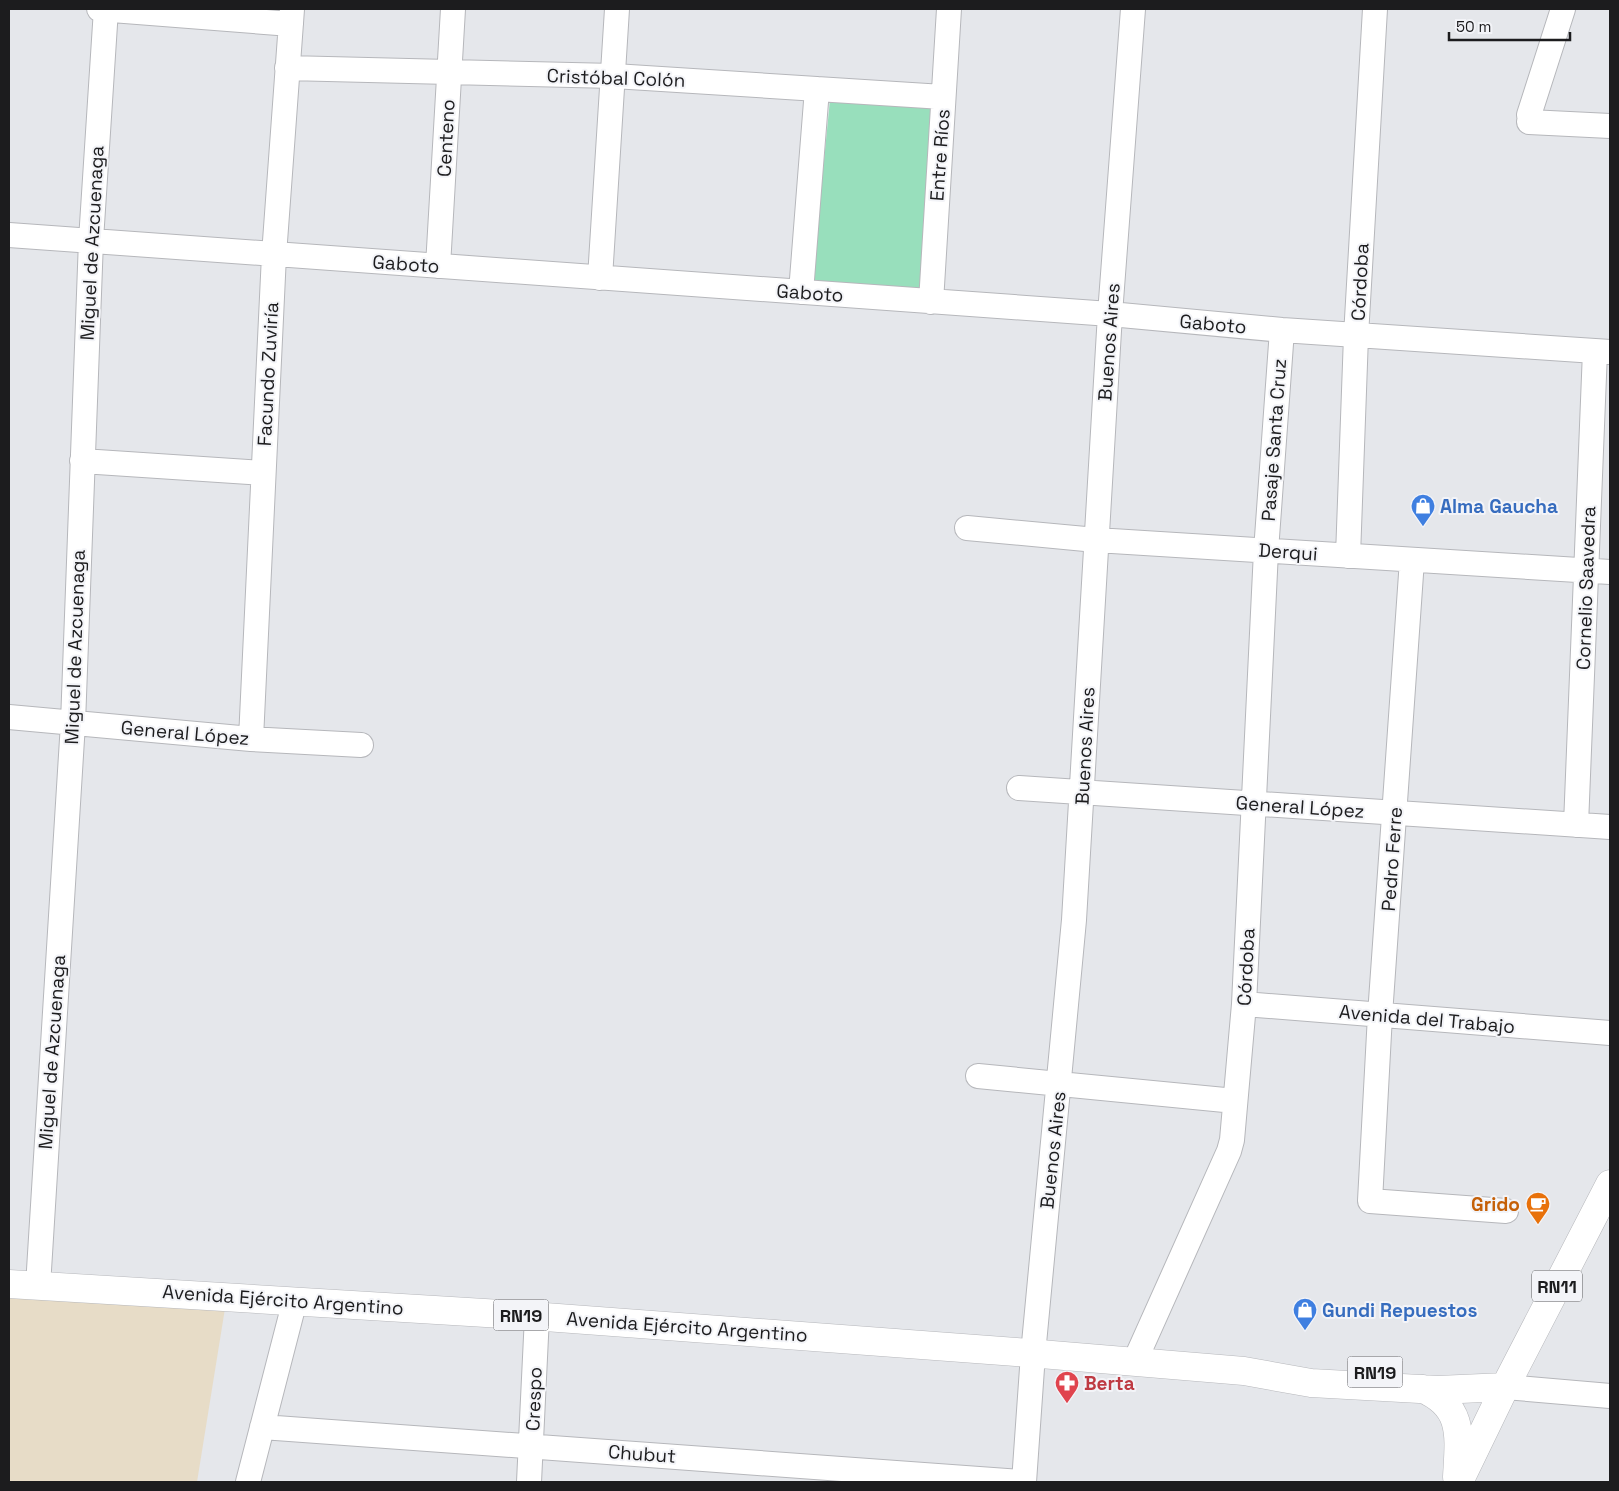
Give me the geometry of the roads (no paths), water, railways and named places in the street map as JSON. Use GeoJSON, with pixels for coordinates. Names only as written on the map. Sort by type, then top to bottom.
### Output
{"type":"FeatureCollection","features":[{"type":"Feature","properties":{"kind":"main road","name":"RN11"},"geometry":{"type":"LineString","coordinates":[[1458,1482],[1505,1387],[1602,1215],[1610,1184]]}},
{"type":"Feature","properties":{"kind":"main road","name":"Avenida Ejército Argentino"},"geometry":{"type":"LineString","coordinates":[[9,1284],[537,1316],[1244,1371],[1312,1370],[1443,1375],[1505,1387]]}},
{"type":"Feature","properties":{"kind":"main road","name":"Avenida Ejército Argentino"},"geometry":{"type":"LineString","coordinates":[[1244,1371],[1311,1382],[1423,1390],[1505,1387]]}},
{"type":"Feature","properties":{"kind":"main road"},"geometry":{"type":"LineString","coordinates":[[1423,1390],[1440,1397],[1457,1423],[1459,1444],[1458,1482]]}},
{"type":"Feature","properties":{"kind":"street"},"geometry":{"type":"LineString","coordinates":[[99,9],[291,16]]}},
{"type":"Feature","properties":{"kind":"street","name":"Miguel de Azcuenaga"},"geometry":{"type":"LineString","coordinates":[[38,1286],[72,723],[91,240],[106,9]]}},
{"type":"Feature","properties":{"kind":"street","name":"Centeno"},"geometry":{"type":"LineString","coordinates":[[438,266],[453,9]]}},
{"type":"Feature","properties":{"kind":"street"},"geometry":{"type":"LineString","coordinates":[[600,278],[617,9]]}},
{"type":"Feature","properties":{"kind":"street","name":"Entre Ríos"},"geometry":{"type":"LineString","coordinates":[[931,302],[949,9]]}},
{"type":"Feature","properties":{"kind":"street","name":"Buenos Aires"},"geometry":{"type":"LineString","coordinates":[[1023,1482],[1033,1354],[1074,920],[1110,314],[1133,9]]}},
{"type":"Feature","properties":{"kind":"street","name":"Córdoba"},"geometry":{"type":"LineString","coordinates":[[1348,556],[1356,336],[1375,9]]}},
{"type":"Feature","properties":{"kind":"street"},"geometry":{"type":"LineString","coordinates":[[1563,9],[1529,118],[1610,126]]}},
{"type":"Feature","properties":{"kind":"street","name":"Facundo Zuviría"},"geometry":{"type":"LineString","coordinates":[[250,739],[274,255],[291,16]]}},
{"type":"Feature","properties":{"kind":"street","name":"Cristóbal Colón"},"geometry":{"type":"LineString","coordinates":[[287,68],[614,76],[943,97]]}},
{"type":"Feature","properties":{"kind":"street"},"geometry":{"type":"LineString","coordinates":[[801,292],[817,89]]}},
{"type":"Feature","properties":{"kind":"street","name":"Gaboto"},"geometry":{"type":"LineString","coordinates":[[9,235],[1110,314],[1356,336],[1603,352]]}},
{"type":"Feature","properties":{"kind":"street","name":"Pasaje Santa Cruz"},"geometry":{"type":"LineString","coordinates":[[1266,551],[1282,330]]}},
{"type":"Feature","properties":{"kind":"street","name":"Cornelio Saavedra"},"geometry":{"type":"LineString","coordinates":[[1576,825],[1586,571],[1603,352]]}},
{"type":"Feature","properties":{"kind":"street"},"geometry":{"type":"LineString","coordinates":[[82,461],[263,473]]}},
{"type":"Feature","properties":{"kind":"street","name":"Derqui"},"geometry":{"type":"LineString","coordinates":[[967,528],[1096,540],[1610,572]]}},
{"type":"Feature","properties":{"kind":"street","name":"Córdoba"},"geometry":{"type":"LineString","coordinates":[[1134,1363],[1229,1151],[1244,1004],[1266,551]]}},
{"type":"Feature","properties":{"kind":"street","name":"Pedro Ferre"},"geometry":{"type":"LineString","coordinates":[[1412,560],[1396,814],[1380,1015],[1370,1201],[1506,1211]]}},
{"type":"Feature","properties":{"kind":"street","name":"General López"},"geometry":{"type":"LineString","coordinates":[[9,717],[250,739],[361,745]]}},
{"type":"Feature","properties":{"kind":"street","name":"General López"},"geometry":{"type":"LineString","coordinates":[[1019,788],[1610,827]]}},
{"type":"Feature","properties":{"kind":"street","name":"Avenida del Trabajo"},"geometry":{"type":"LineString","coordinates":[[1244,1004],[1610,1033]]}},
{"type":"Feature","properties":{"kind":"street"},"geometry":{"type":"LineString","coordinates":[[978,1076],[1235,1100]]}},
{"type":"Feature","properties":{"kind":"street"},"geometry":{"type":"LineString","coordinates":[[248,1482],[295,1300]]}},
{"type":"Feature","properties":{"kind":"street","name":"Crespo"},"geometry":{"type":"LineString","coordinates":[[529,1482],[537,1316]]}},
{"type":"Feature","properties":{"kind":"street"},"geometry":{"type":"LineString","coordinates":[[1505,1387],[1610,1396]]}},
{"type":"Feature","properties":{"kind":"street","name":"Chubut"},"geometry":{"type":"LineString","coordinates":[[262,1427],[1023,1482]]}},
{"type":"Feature","properties":{"kind":"place","name":"Alma Gaucha"},"geometry":{"type":"Point","coordinates":[1423,527]}},
{"type":"Feature","properties":{"kind":"place","name":"Grido"},"geometry":{"type":"Point","coordinates":[1538,1225]}},
{"type":"Feature","properties":{"kind":"place","name":"Gundi Repuestos"},"geometry":{"type":"Point","coordinates":[1305,1331]}},
{"type":"Feature","properties":{"kind":"place","name":"Berta"},"geometry":{"type":"Point","coordinates":[1067,1404]}}]}
